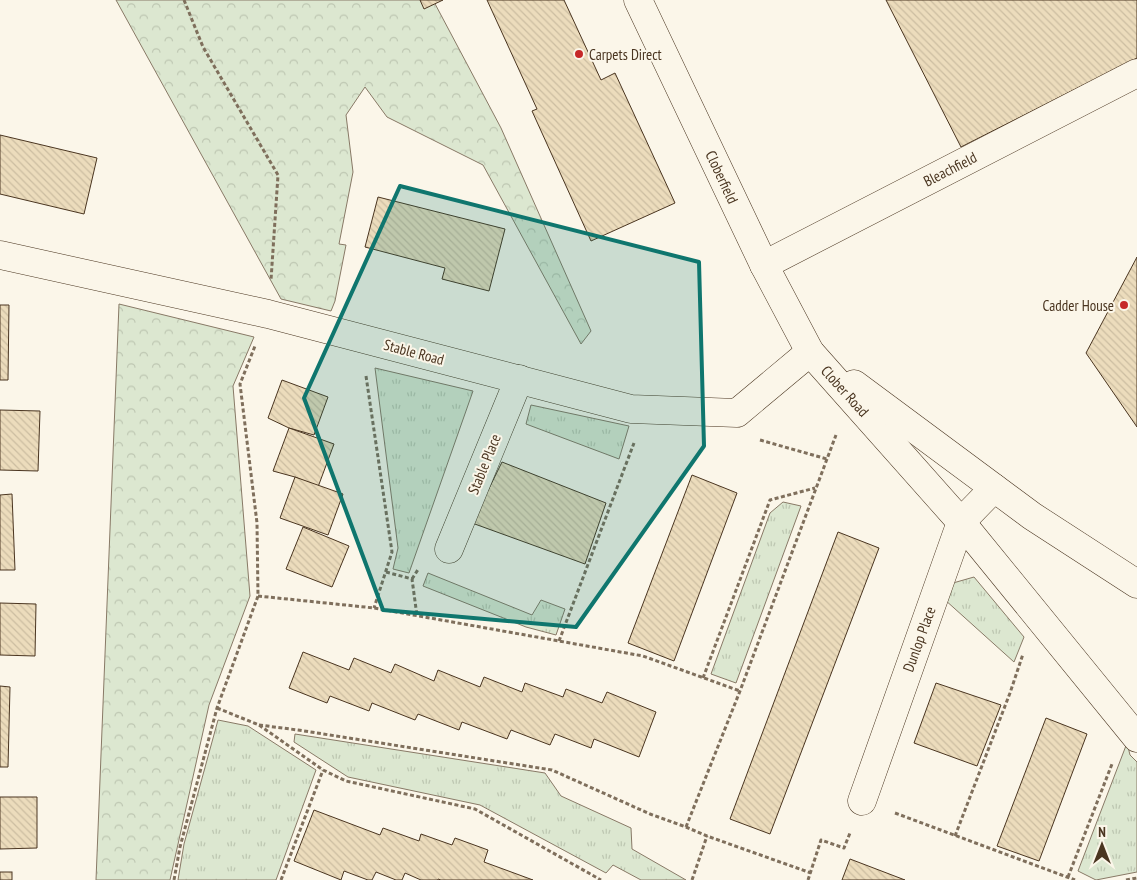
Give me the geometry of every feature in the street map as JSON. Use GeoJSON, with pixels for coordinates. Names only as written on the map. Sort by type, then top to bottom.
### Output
{"type":"FeatureCollection","features":[{"type":"Feature","properties":{"kind":"street","name":"Cloberfield"},"geometry":{"type":"LineString","coordinates":[[638,0],[764,265],[810,352]]}},
{"type":"Feature","properties":{"kind":"street","name":"Bleachfield"},"geometry":{"type":"LineString","coordinates":[[764,265],[1137,73]]}},
{"type":"Feature","properties":{"kind":"street","name":"Stable Road"},"geometry":{"type":"LineString","coordinates":[[0,255],[268,314],[631,409],[737,413],[810,352]]}},
{"type":"Feature","properties":{"kind":"street","name":"Clober Road"},"geometry":{"type":"LineString","coordinates":[[810,352],[961,522],[1132,732]]}},
{"type":"Feature","properties":{"kind":"street","name":"Clober Road"},"geometry":{"type":"LineString","coordinates":[[810,352],[1032,516],[1137,584]]}},
{"type":"Feature","properties":{"kind":"street","name":"Stable Place"},"geometry":{"type":"LineString","coordinates":[[449,549],[519,379]]}},
{"type":"Feature","properties":{"kind":"street","name":"Dunlop Place"},"geometry":{"type":"LineString","coordinates":[[862,801],[961,522],[994,488]]}},
{"type":"Feature","properties":{"kind":"path"},"geometry":{"type":"LineString","coordinates":[[174,880],[180,847],[217,708],[258,596],[257,523],[240,384],[268,314],[278,175],[203,47],[184,0]]}},
{"type":"Feature","properties":{"kind":"path"},"geometry":{"type":"LineString","coordinates":[[361,338],[392,552],[374,608]]}},
{"type":"Feature","properties":{"kind":"path"},"geometry":{"type":"LineString","coordinates":[[686,827],[740,691],[850,396]]}},
{"type":"Feature","properties":{"kind":"path"},"geometry":{"type":"LineString","coordinates":[[559,641],[647,409]]}},
{"type":"Feature","properties":{"kind":"path"},"geometry":{"type":"LineString","coordinates":[[703,678],[770,500],[816,488]]}},
{"type":"Feature","properties":{"kind":"path"},"geometry":{"type":"LineString","coordinates":[[417,616],[412,579],[420,567]]}},
{"type":"Feature","properties":{"kind":"path"},"geometry":{"type":"LineString","coordinates":[[386,572],[412,579]]}},
{"type":"Feature","properties":{"kind":"path"},"geometry":{"type":"LineString","coordinates":[[258,596],[374,608],[643,656],[740,691]]}},
{"type":"Feature","properties":{"kind":"path"},"geometry":{"type":"LineString","coordinates":[[955,836],[1010,693],[1036,614]]}},
{"type":"Feature","properties":{"kind":"path"},"geometry":{"type":"LineString","coordinates":[[217,708],[259,725],[323,770],[346,781],[475,809],[601,880]]}},
{"type":"Feature","properties":{"kind":"path"},"geometry":{"type":"LineString","coordinates":[[259,725],[552,770],[650,814],[811,873]]}},
{"type":"Feature","properties":{"kind":"path"},"geometry":{"type":"LineString","coordinates":[[1068,878],[1132,732]]}},
{"type":"Feature","properties":{"kind":"path"},"geometry":{"type":"LineString","coordinates":[[282,880],[323,770]]}},
{"type":"Feature","properties":{"kind":"path"},"geometry":{"type":"LineString","coordinates":[[808,880],[822,840],[844,848],[862,801],[1075,880]]}},
{"type":"Feature","properties":{"kind":"path"},"geometry":{"type":"LineString","coordinates":[[692,880],[707,836]]}},
{"type":"Feature","properties":{"kind":"path"},"geometry":{"type":"LineString","coordinates":[[1126,880],[1137,878]]}},
{"type":"Feature","properties":{"kind":"highlighted area"},"geometry":{"type":"Polygon","coordinates":[[[400,186],[699,262],[704,446],[576,627],[383,610],[304,398],[400,186]]]}},
{"type":"Feature","properties":{"kind":"green space"},"geometry":{"type":"Polygon","coordinates":[[[116,0],[433,0],[501,128],[591,331],[581,344],[483,165],[387,117],[365,87],[346,115],[353,172],[339,244],[346,245],[335,301],[331,311],[281,299],[116,0]]]}},
{"type":"Feature","properties":{"kind":"green space"},"geometry":{"type":"Polygon","coordinates":[[[119,304],[254,337],[233,386],[250,596],[209,705],[170,880],[96,880],[119,304]]]}},
{"type":"Feature","properties":{"kind":"green space"},"geometry":{"type":"Polygon","coordinates":[[[375,368],[473,391],[409,573],[393,569],[398,548],[375,368]]]}},
{"type":"Feature","properties":{"kind":"green space"},"geometry":{"type":"Polygon","coordinates":[[[531,405],[629,426],[619,459],[526,424],[531,405]]]}},
{"type":"Feature","properties":{"kind":"green space"},"geometry":{"type":"Polygon","coordinates":[[[783,502],[801,506],[736,683],[711,674],[770,513],[783,502]]]}},
{"type":"Feature","properties":{"kind":"green space"},"geometry":{"type":"Polygon","coordinates":[[[428,573],[532,615],[541,600],[565,609],[556,635],[526,627],[423,586],[428,573]]]}},
{"type":"Feature","properties":{"kind":"green space"},"geometry":{"type":"Polygon","coordinates":[[[974,577],[1024,637],[1014,662],[944,599],[953,583],[974,577]]]}},
{"type":"Feature","properties":{"kind":"green space"},"geometry":{"type":"Polygon","coordinates":[[[218,720],[248,726],[316,770],[276,880],[178,880],[184,844],[218,720]]]}},
{"type":"Feature","properties":{"kind":"green space"},"geometry":{"type":"Polygon","coordinates":[[[295,734],[545,773],[561,796],[631,828],[632,849],[686,880],[641,880],[613,865],[606,873],[480,805],[348,777],[294,742],[295,734]]]}},
{"type":"Feature","properties":{"kind":"green space"},"geometry":{"type":"Polygon","coordinates":[[[1127,743],[1130,755],[1137,762],[1137,872],[1096,880],[1078,871],[1127,743]]]}},
{"type":"Feature","properties":{"kind":"building"},"geometry":{"type":"Polygon","coordinates":[[[420,0],[443,0],[424,9],[420,0]]]}},
{"type":"Feature","properties":{"kind":"building"},"geometry":{"type":"Polygon","coordinates":[[[487,0],[564,0],[601,80],[615,73],[675,203],[591,241],[532,111],[537,109],[487,0]]]}},
{"type":"Feature","properties":{"kind":"building"},"geometry":{"type":"Polygon","coordinates":[[[886,0],[1137,0],[1137,58],[961,147],[886,0]]]}},
{"type":"Feature","properties":{"kind":"building"},"geometry":{"type":"Polygon","coordinates":[[[0,135],[97,158],[84,214],[0,194],[0,135]]]}},
{"type":"Feature","properties":{"kind":"building"},"geometry":{"type":"Polygon","coordinates":[[[378,197],[505,229],[489,291],[442,279],[445,268],[365,247],[378,197]]]}},
{"type":"Feature","properties":{"kind":"building","name":"Cadder House"},"geometry":{"type":"Polygon","coordinates":[[[1137,257],[1137,427],[1086,353],[1137,257]]]}},
{"type":"Feature","properties":{"kind":"building"},"geometry":{"type":"Polygon","coordinates":[[[0,305],[9,305],[8,380],[0,380],[0,305]]]}},
{"type":"Feature","properties":{"kind":"building"},"geometry":{"type":"Polygon","coordinates":[[[282,380],[328,397],[314,435],[289,428],[268,418],[282,380]]]}},
{"type":"Feature","properties":{"kind":"building"},"geometry":{"type":"Polygon","coordinates":[[[0,410],[40,411],[38,471],[0,470],[0,410]]]}},
{"type":"Feature","properties":{"kind":"building"},"geometry":{"type":"Polygon","coordinates":[[[289,428],[334,444],[318,487],[295,477],[273,471],[289,428]]]}},
{"type":"Feature","properties":{"kind":"building"},"geometry":{"type":"Polygon","coordinates":[[[502,462],[606,503],[585,564],[472,523],[502,462]]]}},
{"type":"Feature","properties":{"kind":"building"},"geometry":{"type":"Polygon","coordinates":[[[692,475],[737,493],[674,661],[628,643],[692,475]]]}},
{"type":"Feature","properties":{"kind":"building"},"geometry":{"type":"Polygon","coordinates":[[[295,477],[343,494],[328,535],[280,518],[295,477]]]}},
{"type":"Feature","properties":{"kind":"building"},"geometry":{"type":"Polygon","coordinates":[[[12,494],[15,570],[0,570],[0,495],[12,494]]]}},
{"type":"Feature","properties":{"kind":"building"},"geometry":{"type":"Polygon","coordinates":[[[303,527],[349,546],[332,587],[286,569],[303,527]]]}},
{"type":"Feature","properties":{"kind":"building"},"geometry":{"type":"Polygon","coordinates":[[[838,532],[879,548],[770,834],[730,819],[838,532]]]}},
{"type":"Feature","properties":{"kind":"building"},"geometry":{"type":"Polygon","coordinates":[[[0,603],[36,604],[35,656],[0,655],[0,603]]]}},
{"type":"Feature","properties":{"kind":"building"},"geometry":{"type":"Polygon","coordinates":[[[303,652],[349,670],[354,658],[391,673],[395,664],[434,681],[438,670],[480,687],[484,677],[522,692],[525,683],[563,697],[566,689],[602,703],[607,692],[656,712],[639,757],[594,739],[591,748],[555,734],[550,745],[511,730],[507,739],[462,722],[459,730],[418,714],[415,720],[372,703],[369,711],[330,696],[327,703],[289,688],[303,652]]]}},
{"type":"Feature","properties":{"kind":"building"},"geometry":{"type":"Polygon","coordinates":[[[936,683],[1001,705],[977,766],[914,743],[936,683]]]}},
{"type":"Feature","properties":{"kind":"building"},"geometry":{"type":"Polygon","coordinates":[[[0,686],[10,687],[8,767],[0,767],[0,686]]]}},
{"type":"Feature","properties":{"kind":"building"},"geometry":{"type":"Polygon","coordinates":[[[1046,718],[1087,734],[1039,861],[997,846],[1046,718]]]}},
{"type":"Feature","properties":{"kind":"building"},"geometry":{"type":"Polygon","coordinates":[[[0,797],[37,797],[37,848],[0,849],[0,797]]]}},
{"type":"Feature","properties":{"kind":"building"},"geometry":{"type":"Polygon","coordinates":[[[314,810],[380,835],[383,828],[419,841],[421,834],[452,845],[455,838],[488,850],[484,862],[533,880],[421,880],[405,873],[402,880],[396,880],[376,872],[372,880],[368,880],[344,871],[341,880],[294,861],[314,810]]]}},
{"type":"Feature","properties":{"kind":"building"},"geometry":{"type":"Polygon","coordinates":[[[850,859],[905,880],[842,880],[850,859]]]}},
{"type":"Feature","properties":{"kind":"building"},"geometry":{"type":"Polygon","coordinates":[[[0,872],[12,872],[12,880],[0,880],[0,872]]]}},
{"type":"Feature","properties":{"kind":"place","name":"Carpets Direct"},"geometry":{"type":"Point","coordinates":[579,54]}},
{"type":"Feature","properties":{"kind":"place","name":"Cadder House"},"geometry":{"type":"Point","coordinates":[1124,305]}}]}
